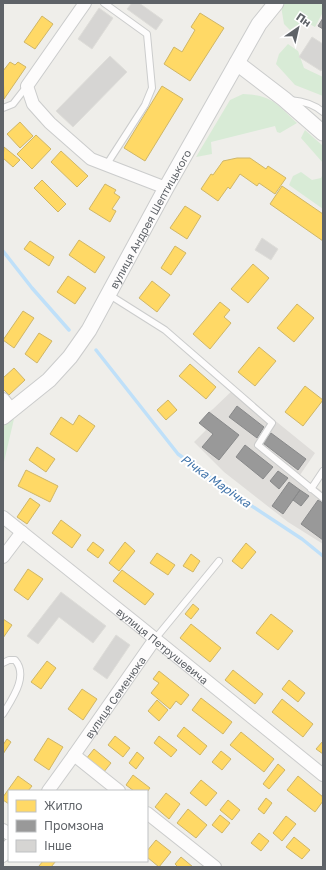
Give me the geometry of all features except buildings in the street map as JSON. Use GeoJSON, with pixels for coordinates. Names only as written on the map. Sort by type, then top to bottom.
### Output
{"type":"FeatureCollection","features":[{"type":"Feature","properties":{"kind":"street"},"geometry":{"type":"LineString","coordinates":[[86,3],[27,86],[33,104],[50,123],[91,159],[166,188]]}},
{"type":"Feature","properties":{"kind":"street","name":"вулиця Андрея Шептицького"},"geometry":{"type":"LineString","coordinates":[[6,408],[49,380],[70,358],[89,330],[166,188],[259,24],[276,3]]}},
{"type":"Feature","properties":{"kind":"street"},"geometry":{"type":"LineString","coordinates":[[238,63],[284,99],[323,133]]}},
{"type":"Feature","properties":{"kind":"street","name":"вулиця Петрушевича"},"geometry":{"type":"LineString","coordinates":[[3,517],[323,775]]}},
{"type":"Feature","properties":{"kind":"street"},"geometry":{"type":"LineString","coordinates":[[3,558],[22,532]]}},
{"type":"Feature","properties":{"kind":"street","name":"вулиця Семенюка"},"geometry":{"type":"LineString","coordinates":[[49,790],[155,639]]}},
{"type":"Feature","properties":{"kind":"street"},"geometry":{"type":"LineString","coordinates":[[74,755],[118,790]]}},
{"type":"Feature","properties":{"kind":"street"},"geometry":{"type":"LineString","coordinates":[[148,814],[215,867]]}},
{"type":"Feature","properties":{"kind":"street"},"geometry":{"type":"LineString","coordinates":[[3,856],[8,847]]}},
{"type":"Feature","properties":{"kind":"lane"},"geometry":{"type":"LineString","coordinates":[[104,3],[147,34],[152,88],[146,105],[107,164]]}},
{"type":"Feature","properties":{"kind":"lane"},"geometry":{"type":"LineString","coordinates":[[3,108],[13,104],[27,86]]}},
{"type":"Feature","properties":{"kind":"lane"},"geometry":{"type":"LineString","coordinates":[[284,99],[297,100],[316,106],[323,112]]}},
{"type":"Feature","properties":{"kind":"lane"},"geometry":{"type":"LineString","coordinates":[[108,294],[165,330],[272,423],[258,446],[323,498]]}},
{"type":"Feature","properties":{"kind":"lane"},"geometry":{"type":"LineString","coordinates":[[311,489],[323,471]]}},
{"type":"Feature","properties":{"kind":"lane"},"geometry":{"type":"LineString","coordinates":[[155,639],[219,561]]}},
{"type":"Feature","properties":{"kind":"lane"},"geometry":{"type":"LineString","coordinates":[[3,663],[9,660],[15,660],[19,665],[20,682],[3,714]]}},
{"type":"Feature","properties":{"kind":"shaded area"},"geometry":{"type":"Polygon","coordinates":[[[235,388],[315,453],[300,475],[323,492],[323,544],[288,522],[224,472],[194,442],[206,430],[199,423],[235,388]]]}},
{"type":"Feature","properties":{"kind":"green space"},"geometry":{"type":"Polygon","coordinates":[[[283,3],[323,3],[323,12],[315,27],[304,21],[290,30],[284,24],[281,6],[283,3]]]}},
{"type":"Feature","properties":{"kind":"green space"},"geometry":{"type":"Polygon","coordinates":[[[288,44],[298,51],[304,68],[323,77],[323,96],[295,85],[276,64],[279,54],[288,44]]]}},
{"type":"Feature","properties":{"kind":"green space"},"geometry":{"type":"Polygon","coordinates":[[[243,94],[261,96],[268,99],[279,106],[297,123],[280,133],[277,132],[275,126],[211,142],[212,154],[196,157],[230,100],[243,94]]]}},
{"type":"Feature","properties":{"kind":"green space"},"geometry":{"type":"Polygon","coordinates":[[[305,130],[323,146],[323,163],[301,138],[305,130]]]}},
{"type":"Feature","properties":{"kind":"green space"},"geometry":{"type":"Polygon","coordinates":[[[301,172],[312,180],[321,178],[323,174],[323,209],[289,185],[293,176],[301,172]]]}},
{"type":"Feature","properties":{"kind":"green space"},"geometry":{"type":"Polygon","coordinates":[[[14,419],[3,466],[3,426],[14,419]]]}},
{"type":"Feature","properties":{"kind":"waterway","name":"Річка Марічка"},"geometry":{"type":"LineString","coordinates":[[3,251],[32,288],[69,330]]}},
{"type":"Feature","properties":{"kind":"waterway","name":"Річка Марічка"},"geometry":{"type":"LineString","coordinates":[[96,350],[178,454],[229,491],[302,539],[323,556]]}}]}
